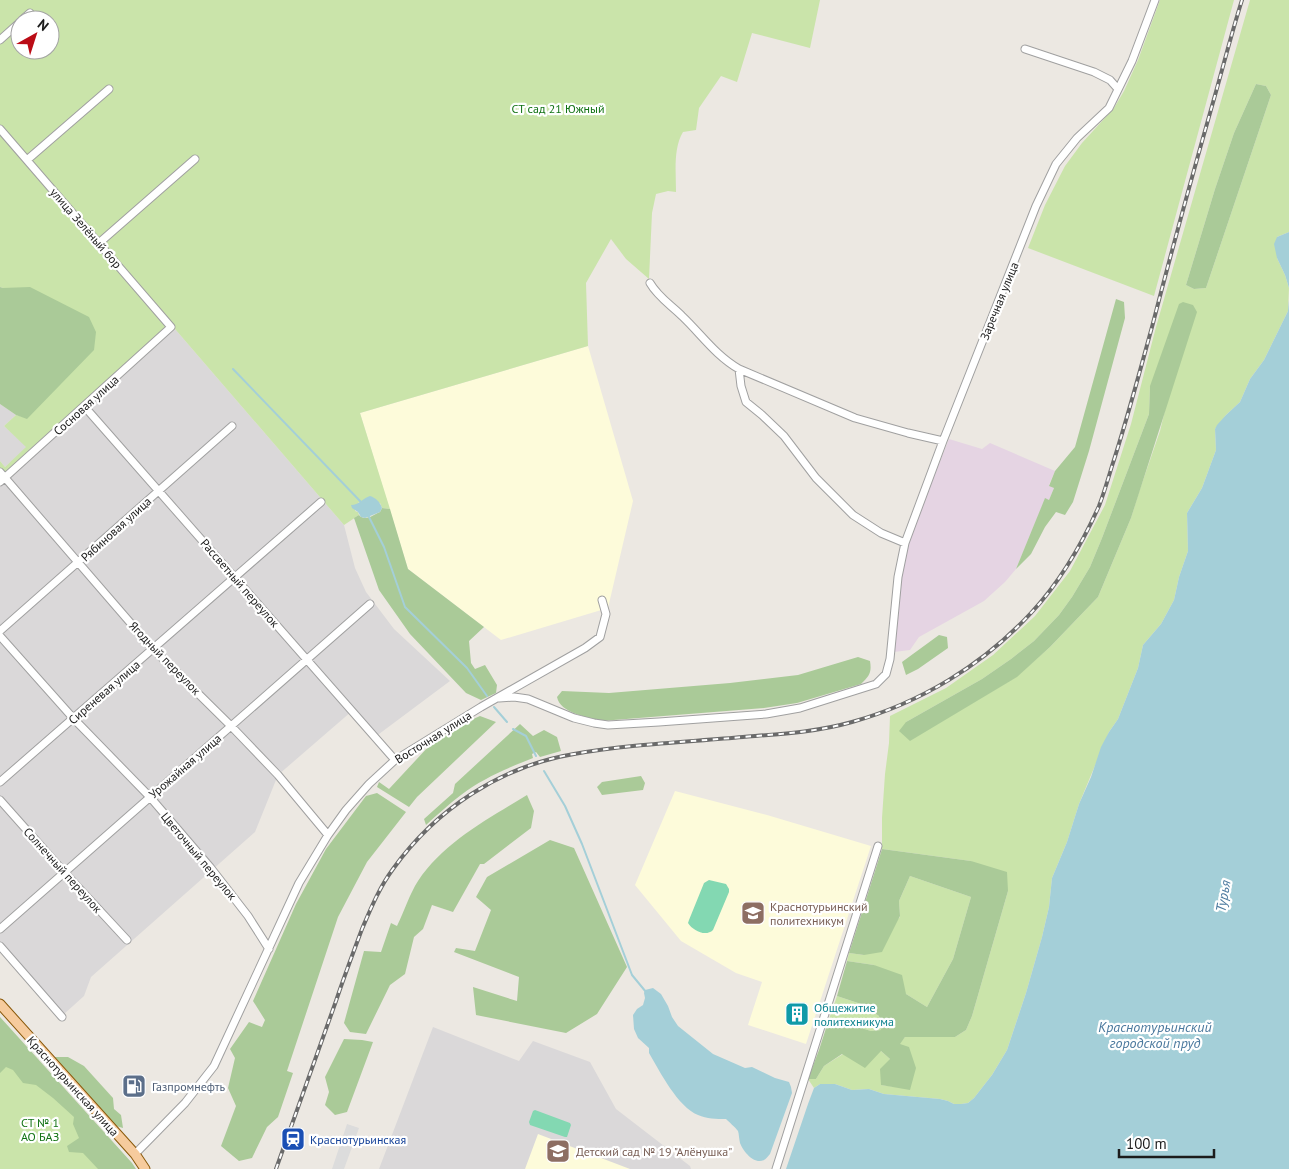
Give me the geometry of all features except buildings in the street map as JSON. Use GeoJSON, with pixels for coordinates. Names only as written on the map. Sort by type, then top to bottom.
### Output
{"type":"FeatureCollection","features":[{"type":"Feature","properties":{"kind":"main road","name":"Краснотурьинская улица"},"geometry":{"type":"LineString","coordinates":[[0,1004],[135,1154],[145,1169]]}},
{"type":"Feature","properties":{"kind":"street","name":"Заречная улица"},"geometry":{"type":"LineString","coordinates":[[892,631],[898,577],[905,543],[943,441],[1036,206],[1056,164],[1077,138],[1109,108],[1132,61],[1155,0]]}},
{"type":"Feature","properties":{"kind":"street"},"geometry":{"type":"LineString","coordinates":[[0,40],[10,31]]}},
{"type":"Feature","properties":{"kind":"street"},"geometry":{"type":"LineString","coordinates":[[1025,49],[1094,72],[1110,80],[1118,90]]}},
{"type":"Feature","properties":{"kind":"street"},"geometry":{"type":"LineString","coordinates":[[27,160],[109,89]]}},
{"type":"Feature","properties":{"kind":"street","name":"улица Зелёный бор"},"geometry":{"type":"LineString","coordinates":[[0,129],[171,327]]}},
{"type":"Feature","properties":{"kind":"street"},"geometry":{"type":"LineString","coordinates":[[99,243],[194,159]]}},
{"type":"Feature","properties":{"kind":"street"},"geometry":{"type":"LineString","coordinates":[[650,283],[655,292],[683,317],[715,351],[728,363],[739,369],[855,418],[943,441]]}},
{"type":"Feature","properties":{"kind":"street","name":"Сосновая улица"},"geometry":{"type":"LineString","coordinates":[[2,477],[171,327]]}},
{"type":"Feature","properties":{"kind":"street"},"geometry":{"type":"LineString","coordinates":[[739,369],[741,386],[746,402],[784,436],[816,478],[852,515],[881,533],[905,543]]}},
{"type":"Feature","properties":{"kind":"street","name":"Рассветный переулок"},"geometry":{"type":"LineString","coordinates":[[84,406],[395,760]]}},
{"type":"Feature","properties":{"kind":"street","name":"Рябиновая улица"},"geometry":{"type":"LineString","coordinates":[[0,632],[232,426]]}},
{"type":"Feature","properties":{"kind":"street","name":"Ягодный переулок"},"geometry":{"type":"LineString","coordinates":[[2,477],[153,649],[278,775],[328,835]]}},
{"type":"Feature","properties":{"kind":"street","name":"Сиреневая улица"},"geometry":{"type":"LineString","coordinates":[[0,782],[321,502]]}},
{"type":"Feature","properties":{"kind":"street"},"geometry":{"type":"LineString","coordinates":[[499,698],[585,648],[600,637],[606,614],[602,600]]}},
{"type":"Feature","properties":{"kind":"street","name":"Урожайная улица"},"geometry":{"type":"LineString","coordinates":[[0,929],[370,604]]}},
{"type":"Feature","properties":{"kind":"street","name":"Восточная улица"},"geometry":{"type":"LineString","coordinates":[[135,1154],[185,1103],[214,1066],[299,883],[328,835],[346,810],[369,784],[395,760],[499,698],[514,697],[528,699],[584,721],[608,724],[766,714],[800,708],[876,684],[886,674],[890,659],[892,631]]}},
{"type":"Feature","properties":{"kind":"street","name":"Цветочный переулок"},"geometry":{"type":"LineString","coordinates":[[0,636],[73,718],[150,797],[210,867],[248,916],[268,949]]}},
{"type":"Feature","properties":{"kind":"street","name":"Солнечный переулок"},"geometry":{"type":"LineString","coordinates":[[0,800],[127,940]]}},
{"type":"Feature","properties":{"kind":"street"},"geometry":{"type":"LineString","coordinates":[[776,1169],[878,846]]}},
{"type":"Feature","properties":{"kind":"street"},"geometry":{"type":"LineString","coordinates":[[0,946],[62,1017]]}},
{"type":"Feature","properties":{"kind":"shaded area"},"geometry":{"type":"Polygon","coordinates":[[[175,329],[344,525],[355,568],[366,592],[394,629],[450,681],[375,737],[352,711],[278,775],[255,832],[91,977],[84,996],[64,1014],[0,943],[0,487],[175,329]]]}},
{"type":"Feature","properties":{"kind":"shaded area"},"geometry":{"type":"Polygon","coordinates":[[[588,346],[633,501],[608,608],[501,640],[408,569],[360,413],[588,346]]]}},
{"type":"Feature","properties":{"kind":"shaded area"},"geometry":{"type":"Polygon","coordinates":[[[0,404],[16,415],[4,426],[27,447],[5,467],[0,461],[0,404]]]}},
{"type":"Feature","properties":{"kind":"shaded area"},"geometry":{"type":"Polygon","coordinates":[[[949,439],[982,449],[990,443],[1055,471],[1049,485],[1054,488],[1049,500],[1045,499],[1016,569],[1005,582],[984,601],[919,637],[910,650],[894,652],[900,577],[907,543],[949,439]]]}},
{"type":"Feature","properties":{"kind":"shaded area","name":"Краснотурьинский политехникум"},"geometry":{"type":"Polygon","coordinates":[[[675,791],[767,815],[871,846],[806,1044],[748,1025],[762,982],[736,973],[681,941],[635,885],[675,791]]]}},
{"type":"Feature","properties":{"kind":"shaded area"},"geometry":{"type":"Polygon","coordinates":[[[433,1027],[519,1061],[533,1041],[590,1062],[616,1109],[690,1166],[691,1169],[379,1169],[433,1027]]]}},
{"type":"Feature","properties":{"kind":"shaded area"},"geometry":{"type":"Polygon","coordinates":[[[347,1124],[359,1128],[344,1169],[332,1169],[347,1124]]]}},
{"type":"Feature","properties":{"kind":"shaded area","name":"Детский сад № 19 \"Алёнушка\""},"geometry":{"type":"Polygon","coordinates":[[[538,1134],[630,1169],[525,1169],[538,1134]]]}},
{"type":"Feature","properties":{"kind":"green space","name":"СТ сад 21 Южный"},"geometry":{"type":"Polygon","coordinates":[[[0,0],[820,0],[810,48],[752,33],[737,82],[721,76],[699,108],[696,130],[683,132],[676,153],[676,192],[668,191],[656,194],[652,213],[649,279],[626,259],[611,239],[586,283],[588,346],[360,413],[390,509],[382,508],[380,503],[359,502],[355,511],[359,515],[344,525],[175,329],[166,328],[0,479],[0,461],[5,467],[26,447],[4,426],[16,415],[27,418],[3,288],[0,287],[0,0]]]}},
{"type":"Feature","properties":{"kind":"green space"},"geometry":{"type":"Polygon","coordinates":[[[1160,0],[1234,0],[1154,296],[1028,248],[1045,205],[1065,166],[1082,143],[1114,108],[1124,91],[1138,60],[1160,0]]]}},
{"type":"Feature","properties":{"kind":"green space"},"geometry":{"type":"Polygon","coordinates":[[[1250,0],[1289,0],[1289,232],[1277,237],[1277,258],[1289,288],[1288,311],[1264,360],[1250,379],[1240,402],[1215,429],[1216,450],[1202,488],[1187,513],[1188,551],[1179,577],[1174,600],[1161,624],[1143,645],[1138,668],[1118,719],[1109,732],[1079,804],[1067,842],[1052,878],[1049,907],[1042,937],[1007,1050],[992,1075],[968,1103],[954,1104],[940,1099],[884,1094],[869,1089],[852,1090],[835,1084],[820,1084],[814,1088],[808,1079],[816,1079],[824,1066],[843,1054],[881,1051],[890,1059],[881,1085],[910,1089],[899,1044],[905,1037],[955,1037],[966,1030],[972,1016],[1008,891],[971,861],[882,849],[882,818],[890,716],[946,688],[993,655],[1035,616],[1070,571],[1105,505],[1131,424],[1156,327],[1250,0]],[[1256,84],[1234,133],[1215,189],[1186,285],[1194,289],[1206,288],[1271,95],[1266,86],[1256,84]],[[1150,386],[1149,414],[1090,567],[1072,597],[1059,615],[1034,641],[1011,659],[982,679],[906,722],[910,740],[1016,677],[1050,647],[1098,597],[1131,518],[1160,431],[1166,406],[1150,386]]]}},
{"type":"Feature","properties":{"kind":"green space"},"geometry":{"type":"Polygon","coordinates":[[[1256,84],[1266,86],[1271,95],[1206,288],[1194,289],[1186,285],[1215,189],[1234,133],[1256,84]]]}},
{"type":"Feature","properties":{"kind":"green space"},"geometry":{"type":"Polygon","coordinates":[[[0,287],[30,287],[89,317],[96,332],[94,350],[27,419],[16,415],[0,404],[0,287]]]}},
{"type":"Feature","properties":{"kind":"green space"},"geometry":{"type":"Polygon","coordinates":[[[1116,299],[1124,302],[1125,318],[1089,451],[1073,502],[1065,515],[1056,512],[1045,527],[1031,554],[1016,569],[1045,498],[1049,500],[1054,488],[1049,486],[1055,471],[1075,447],[1116,299]]]}},
{"type":"Feature","properties":{"kind":"green space"},"geometry":{"type":"Polygon","coordinates":[[[1183,302],[1193,305],[1197,312],[1131,518],[1098,597],[1050,647],[1017,677],[910,741],[899,731],[906,722],[982,679],[1011,659],[1034,641],[1059,615],[1072,597],[1090,567],[1149,414],[1150,386],[1179,304],[1183,302]]]}},
{"type":"Feature","properties":{"kind":"green space"},"geometry":{"type":"Polygon","coordinates":[[[382,508],[390,509],[408,569],[484,627],[469,641],[471,663],[475,669],[485,665],[497,685],[496,693],[481,700],[466,693],[410,634],[379,590],[354,518],[359,515],[364,518],[369,517],[380,512],[382,508]]]}},
{"type":"Feature","properties":{"kind":"green space"},"geometry":{"type":"Polygon","coordinates":[[[939,635],[947,637],[948,648],[906,675],[902,662],[939,635]]]}},
{"type":"Feature","properties":{"kind":"green space"},"geometry":{"type":"Polygon","coordinates":[[[858,657],[870,661],[871,665],[869,674],[861,684],[797,703],[764,708],[601,721],[569,711],[563,707],[557,697],[562,691],[609,693],[730,683],[798,675],[858,657]]]}},
{"type":"Feature","properties":{"kind":"green space"},"geometry":{"type":"Polygon","coordinates":[[[480,716],[496,722],[417,797],[409,807],[377,787],[379,782],[389,789],[429,746],[480,716]]]}},
{"type":"Feature","properties":{"kind":"green space"},"geometry":{"type":"Polygon","coordinates":[[[520,724],[533,736],[544,730],[557,737],[561,751],[540,757],[536,752],[532,754],[533,758],[487,778],[461,795],[426,825],[424,819],[453,793],[455,784],[520,724]]]}},
{"type":"Feature","properties":{"kind":"green space"},"geometry":{"type":"Polygon","coordinates":[[[641,776],[645,783],[643,790],[602,795],[597,787],[602,782],[641,776]]]}},
{"type":"Feature","properties":{"kind":"green space"},"geometry":{"type":"Polygon","coordinates":[[[377,793],[406,812],[367,862],[338,917],[287,1071],[293,1073],[278,1117],[267,1127],[252,1158],[239,1161],[221,1146],[236,1106],[228,1088],[235,1058],[230,1049],[249,1022],[262,1027],[265,1020],[253,1001],[296,904],[326,849],[366,796],[377,793]]]}},
{"type":"Feature","properties":{"kind":"green space"},"geometry":{"type":"Polygon","coordinates":[[[527,795],[534,811],[531,828],[484,864],[480,864],[453,912],[432,905],[423,929],[414,937],[405,974],[390,985],[366,1034],[350,1032],[344,1023],[364,951],[381,952],[391,923],[397,926],[418,881],[441,854],[482,822],[527,795]]]}},
{"type":"Feature","properties":{"kind":"green space"},"geometry":{"type":"Polygon","coordinates":[[[550,840],[574,848],[627,967],[597,1014],[566,1033],[476,1015],[473,987],[517,1001],[519,977],[454,952],[456,948],[475,951],[491,910],[476,897],[487,877],[550,840]]]}},
{"type":"Feature","properties":{"kind":"green space"},"geometry":{"type":"Polygon","coordinates":[[[882,849],[971,861],[1007,872],[1008,891],[972,1016],[966,1030],[955,1037],[905,1037],[900,1044],[909,1047],[916,1068],[910,1090],[881,1085],[880,1069],[890,1059],[881,1051],[865,1068],[842,1054],[824,1066],[816,1079],[808,1079],[828,1022],[871,1031],[881,1030],[879,1016],[861,1004],[837,996],[847,961],[874,965],[902,975],[906,994],[927,1007],[953,959],[971,897],[910,876],[899,901],[900,916],[882,952],[864,955],[849,953],[882,849]]]}},
{"type":"Feature","properties":{"kind":"green space"},"geometry":{"type":"Polygon","coordinates":[[[910,876],[971,897],[953,959],[927,1007],[906,994],[874,965],[847,961],[849,953],[864,955],[900,917],[899,901],[910,876]]]}},
{"type":"Feature","properties":{"kind":"green space"},"geometry":{"type":"Polygon","coordinates":[[[709,880],[726,884],[729,892],[713,930],[703,933],[696,931],[688,923],[704,883],[709,880]]]}},
{"type":"Feature","properties":{"kind":"green space"},"geometry":{"type":"Polygon","coordinates":[[[837,996],[861,1004],[879,1016],[881,1030],[871,1031],[828,1022],[837,996]]]}},
{"type":"Feature","properties":{"kind":"green space"},"geometry":{"type":"Polygon","coordinates":[[[0,1017],[136,1169],[98,1169],[83,1153],[69,1152],[67,1146],[79,1138],[73,1124],[74,1117],[36,1085],[23,1083],[13,1070],[6,1067],[0,1073],[0,1017]]]}},
{"type":"Feature","properties":{"kind":"green space","name":"СТ № 1 АО БАЗ"},"geometry":{"type":"Polygon","coordinates":[[[0,1024],[129,1169],[0,1169],[0,1024]]]}},
{"type":"Feature","properties":{"kind":"green space"},"geometry":{"type":"Polygon","coordinates":[[[344,1039],[373,1042],[347,1112],[335,1115],[325,1105],[329,1092],[325,1077],[344,1039]]]}},
{"type":"Feature","properties":{"kind":"green space"},"geometry":{"type":"Polygon","coordinates":[[[54,1057],[68,1057],[84,1066],[113,1098],[114,1109],[121,1115],[123,1128],[116,1126],[54,1057]]]}},
{"type":"Feature","properties":{"kind":"green space"},"geometry":{"type":"Polygon","coordinates":[[[535,1110],[570,1123],[567,1137],[530,1125],[529,1122],[535,1110]]]}},
{"type":"Feature","properties":{"kind":"water"},"geometry":{"type":"Polygon","coordinates":[[[1289,232],[1289,288],[1277,258],[1274,244],[1277,237],[1289,232]]]}},
{"type":"Feature","properties":{"kind":"water","name":"Краснотурьинский городской пруд"},"geometry":{"type":"Polygon","coordinates":[[[1289,300],[1289,1169],[786,1169],[814,1088],[820,1084],[835,1084],[852,1090],[869,1089],[884,1094],[940,1099],[954,1104],[968,1103],[992,1075],[1007,1050],[1042,937],[1049,907],[1052,878],[1067,842],[1079,804],[1101,747],[1118,719],[1138,668],[1143,645],[1161,624],[1174,600],[1179,577],[1188,551],[1187,513],[1202,488],[1216,450],[1215,429],[1240,402],[1250,379],[1264,360],[1288,311],[1289,300]]]}},
{"type":"Feature","properties":{"kind":"water"},"geometry":{"type":"Polygon","coordinates":[[[370,496],[378,501],[382,508],[380,512],[365,518],[361,517],[351,505],[370,496]]]}},
{"type":"Feature","properties":{"kind":"water"},"geometry":{"type":"Polygon","coordinates":[[[653,988],[661,994],[678,1026],[713,1054],[745,1068],[752,1067],[775,1078],[789,1082],[792,1093],[770,1154],[765,1160],[756,1161],[746,1153],[740,1143],[738,1131],[726,1119],[715,1119],[698,1115],[683,1105],[664,1079],[649,1053],[649,1048],[638,1038],[634,1029],[633,1015],[643,1005],[645,990],[653,988]]]}},
{"type":"Feature","properties":{"kind":"waterway"},"geometry":{"type":"LineString","coordinates":[[233,369],[361,502]]}},
{"type":"Feature","properties":{"kind":"waterway"},"geometry":{"type":"LineString","coordinates":[[368,515],[384,547],[405,607],[467,668],[487,696]]}},
{"type":"Feature","properties":{"kind":"waterway"},"geometry":{"type":"LineString","coordinates":[[494,707],[507,722]]}},
{"type":"Feature","properties":{"kind":"waterway"},"geometry":{"type":"LineString","coordinates":[[513,729],[526,736],[536,756]]}},
{"type":"Feature","properties":{"kind":"waterway"},"geometry":{"type":"LineString","coordinates":[[544,771],[565,806],[582,844],[632,975],[646,992]]}},
{"type":"Feature","properties":{"kind":"railway"},"geometry":{"type":"LineString","coordinates":[[276,1169],[352,956],[376,898],[388,876],[410,847],[450,809],[496,780],[547,760],[616,748],[785,734],[839,725],[877,714],[926,693],[971,665],[1012,632],[1042,601],[1061,576],[1078,548],[1103,496],[1133,397],[1242,0]]}},
{"type":"Feature","properties":{"kind":"place","name":"Краснотурьинский политехникум"},"geometry":{"type":"Point","coordinates":[753,913]}},
{"type":"Feature","properties":{"kind":"place","name":"Общежитие политехникума"},"geometry":{"type":"Point","coordinates":[797,1014]}},
{"type":"Feature","properties":{"kind":"place","name":"Газпромнефть"},"geometry":{"type":"Point","coordinates":[134,1086]}},
{"type":"Feature","properties":{"kind":"place","name":"Краснотурьинская"},"geometry":{"type":"Point","coordinates":[293,1139]}},
{"type":"Feature","properties":{"kind":"place","name":"Детский сад № 19 \"Алёнушка\""},"geometry":{"type":"Point","coordinates":[558,1151]}},
{"type":"Feature","properties":{"kind":"water label","name":"Турья"},"geometry":{"type":"Point","coordinates":[1223,896]}}]}
